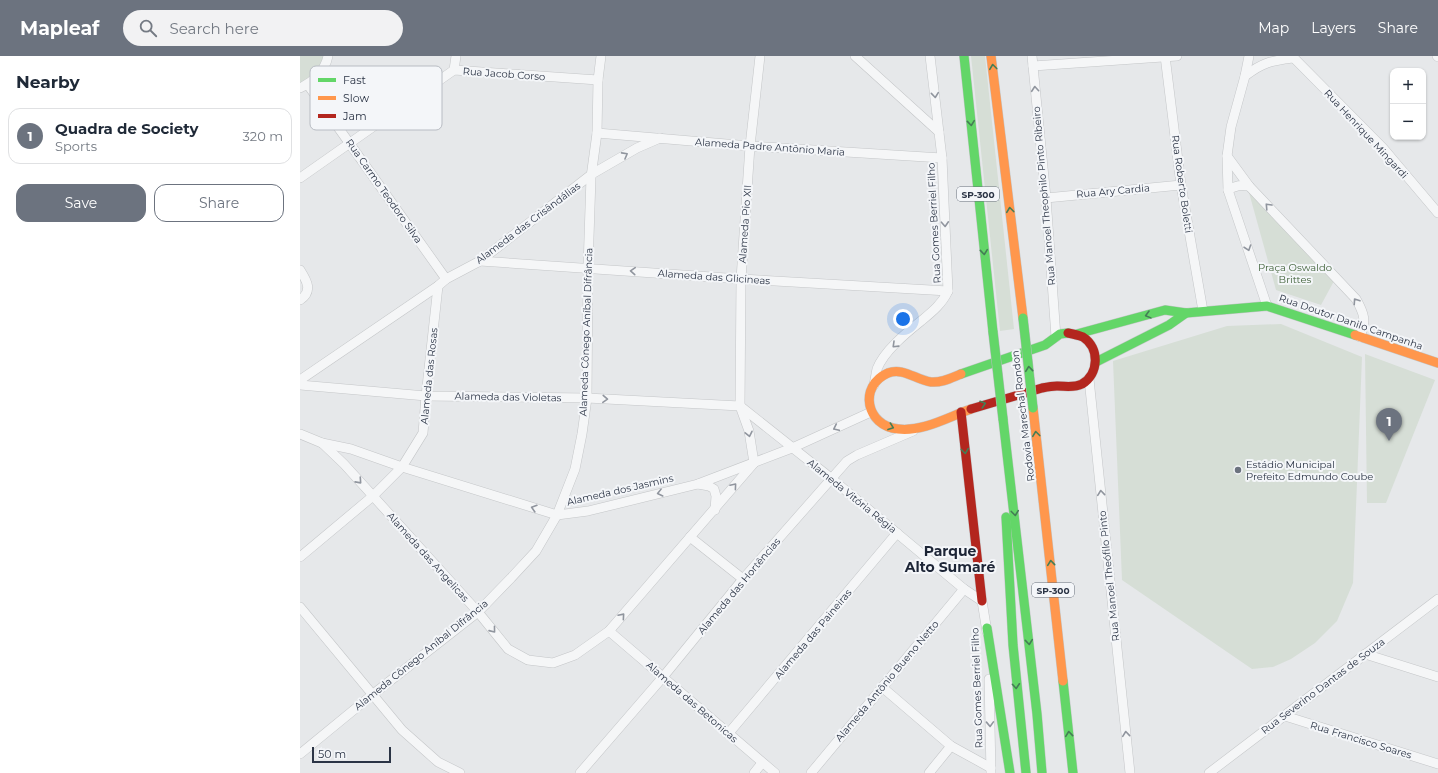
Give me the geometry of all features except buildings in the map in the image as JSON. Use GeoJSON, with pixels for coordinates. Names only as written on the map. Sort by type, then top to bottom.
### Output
{"type":"FeatureCollection","features":[{"type":"Feature","properties":{"kind":"main road","name":"Rodovia Marechal Rondon"},"geometry":{"type":"LineString","coordinates":[[964,56],[993,332],[1037,714],[1042,773]]}},
{"type":"Feature","properties":{"kind":"main road","name":"Rodovia Marechal Rondon"},"geometry":{"type":"LineString","coordinates":[[991,56],[1023,318],[1073,773]]}},
{"type":"Feature","properties":{"kind":"main road","name":"Rua Doutor Danilo Campanha"},"geometry":{"type":"LineString","coordinates":[[1186,313],[1267,306],[1438,363]]}},
{"type":"Feature","properties":{"kind":"main road"},"geometry":{"type":"LineString","coordinates":[[1077,334],[1165,310],[1186,313]]}},
{"type":"Feature","properties":{"kind":"main road"},"geometry":{"type":"LineString","coordinates":[[1096,362],[1169,325],[1186,313]]}},
{"type":"Feature","properties":{"kind":"main road"},"geometry":{"type":"LineString","coordinates":[[1060,334],[1077,334],[1085,338],[1092,345],[1096,362],[1094,371],[1089,379],[1081,384],[1073,387],[1056,386],[1042,388],[987,403],[920,428],[898,430],[888,427],[881,423],[871,412],[869,398],[874,385],[882,376],[890,372],[898,370],[905,371],[931,383],[939,382],[1044,345],[1060,334]]}},
{"type":"Feature","properties":{"kind":"main road","name":"Rua Gomes Berriel Filho"},"geometry":{"type":"LineString","coordinates":[[961,412],[982,601]]}},
{"type":"Feature","properties":{"kind":"main road"},"geometry":{"type":"LineString","coordinates":[[1008,456],[1005,511],[1007,563],[1018,704],[1026,773]]}},
{"type":"Feature","properties":{"kind":"main road"},"geometry":{"type":"LineString","coordinates":[[987,628],[1010,773]]}},
{"type":"Feature","properties":{"kind":"street"},"geometry":{"type":"LineString","coordinates":[[323,66],[328,56]]}},
{"type":"Feature","properties":{"kind":"street"},"geometry":{"type":"LineString","coordinates":[[454,70],[456,56]]}},
{"type":"Feature","properties":{"kind":"street","name":"Alameda Cônego Aníbal Difrância"},"geometry":{"type":"LineString","coordinates":[[300,754],[372,694],[478,612],[536,551],[557,515],[575,469],[587,398],[588,268],[592,174],[597,132],[598,80],[601,56]]}},
{"type":"Feature","properties":{"kind":"street","name":"Alameda Pio XII"},"geometry":{"type":"LineString","coordinates":[[754,463],[749,431],[740,406],[741,279],[750,146],[760,56]]}},
{"type":"Feature","properties":{"kind":"street"},"geometry":{"type":"LineString","coordinates":[[855,56],[939,132]]}},
{"type":"Feature","properties":{"kind":"street","name":"Rua Gomes Berriel Filho"},"geometry":{"type":"LineString","coordinates":[[874,385],[878,369],[892,347],[936,309],[944,300],[948,291],[942,158],[930,56]]}},
{"type":"Feature","properties":{"kind":"street","name":"Rua Manoel Theophilo Pinto Ribeiro"},"geometry":{"type":"LineString","coordinates":[[1032,56],[1046,198],[1056,337]]}},
{"type":"Feature","properties":{"kind":"street","name":"Rua Roberto Boletti"},"geometry":{"type":"LineString","coordinates":[[1165,56],[1181,185],[1203,311]]}},
{"type":"Feature","properties":{"kind":"street"},"geometry":{"type":"LineString","coordinates":[[1033,66],[1177,56]]}},
{"type":"Feature","properties":{"kind":"street"},"geometry":{"type":"LineString","coordinates":[[1249,56],[1231,127],[1227,156],[1228,190],[1267,306]]}},
{"type":"Feature","properties":{"kind":"street"},"geometry":{"type":"LineString","coordinates":[[1245,76],[1267,62],[1292,57]]}},
{"type":"Feature","properties":{"kind":"street","name":"Rua Henrique Mingardi"},"geometry":{"type":"LineString","coordinates":[[1292,57],[1383,148],[1438,213]]}},
{"type":"Feature","properties":{"kind":"street","name":"Rua Jacob Corso"},"geometry":{"type":"LineString","coordinates":[[442,78],[454,70],[598,80]]}},
{"type":"Feature","properties":{"kind":"street","name":"Rua Carmo Teodoro Silva"},"geometry":{"type":"LineString","coordinates":[[340,130],[446,279]]}},
{"type":"Feature","properties":{"kind":"street","name":"Rua Jacob Corso"},"geometry":{"type":"LineString","coordinates":[[300,178],[367,130]]}},
{"type":"Feature","properties":{"kind":"street","name":"Alameda Padre Antônio Maria"},"geometry":{"type":"LineString","coordinates":[[597,132],[750,146],[942,158]]}},
{"type":"Feature","properties":{"kind":"street","name":"Alameda das Crisândálias"},"geometry":{"type":"LineString","coordinates":[[300,380],[438,286],[446,279],[480,261],[592,174],[637,148],[660,138]]}},
{"type":"Feature","properties":{"kind":"street"},"geometry":{"type":"LineString","coordinates":[[1227,156],[1249,186],[1356,299],[1363,313],[1364,325],[1360,338]]}},
{"type":"Feature","properties":{"kind":"street","name":"Rua Ary Cardia"},"geometry":{"type":"LineString","coordinates":[[1046,198],[1181,185]]}},
{"type":"Feature","properties":{"kind":"street"},"geometry":{"type":"LineString","coordinates":[[1228,190],[1234,186],[1249,186]]}},
{"type":"Feature","properties":{"kind":"street","name":"Alameda das Glicineas"},"geometry":{"type":"LineString","coordinates":[[480,261],[741,279],[948,291]]}},
{"type":"Feature","properties":{"kind":"street"},"geometry":{"type":"LineString","coordinates":[[300,270],[308,282],[308,289],[303,298],[300,300]]}},
{"type":"Feature","properties":{"kind":"street","name":"Alameda das Rosas"},"geometry":{"type":"LineString","coordinates":[[300,557],[373,496],[402,467],[423,433],[438,286]]}},
{"type":"Feature","properties":{"kind":"street","name":"Rua Manoel Theófilo Pinto"},"geometry":{"type":"LineString","coordinates":[[1089,379],[1130,773]]}},
{"type":"Feature","properties":{"kind":"street","name":"Alameda das Violetas"},"geometry":{"type":"LineString","coordinates":[[300,385],[426,396],[587,398],[740,406]]}},
{"type":"Feature","properties":{"kind":"street","name":"Alameda Vitória Régia"},"geometry":{"type":"LineString","coordinates":[[740,406],[832,479],[964,589],[982,601]]}},
{"type":"Feature","properties":{"kind":"street","name":"Alameda dos Jasmins"},"geometry":{"type":"LineString","coordinates":[[300,434],[322,443],[352,449],[402,467],[557,515],[588,511],[698,484],[792,448],[871,412]]}},
{"type":"Feature","properties":{"kind":"street","name":"Alameda das Hortências"},"geometry":{"type":"LineString","coordinates":[[580,773],[663,677],[743,579],[847,461],[857,455],[920,428]]}},
{"type":"Feature","properties":{"kind":"street","name":"Alameda das Angelicas"},"geometry":{"type":"LineString","coordinates":[[322,443],[344,464],[478,612],[508,649],[528,660],[552,663],[575,655],[608,631],[715,510],[754,463]]}},
{"type":"Feature","properties":{"kind":"street"},"geometry":{"type":"LineString","coordinates":[[344,464],[352,449]]}},
{"type":"Feature","properties":{"kind":"street"},"geometry":{"type":"LineString","coordinates":[[698,484],[709,486],[714,489],[716,496],[715,510]]}},
{"type":"Feature","properties":{"kind":"street","name":"Alameda das Paineiras"},"geometry":{"type":"LineString","coordinates":[[728,734],[897,533]]}},
{"type":"Feature","properties":{"kind":"street"},"geometry":{"type":"LineString","coordinates":[[690,537],[743,579]]}},
{"type":"Feature","properties":{"kind":"street","name":"Alameda Antônio Bueno Netto"},"geometry":{"type":"LineString","coordinates":[[811,773],[964,589]]}},
{"type":"Feature","properties":{"kind":"street","name":"Rua Severino Dantas de Souza"},"geometry":{"type":"LineString","coordinates":[[1209,773],[1438,599]]}},
{"type":"Feature","properties":{"kind":"street","name":"Rua Gomes Berriel Filho"},"geometry":{"type":"LineString","coordinates":[[982,601],[987,628],[991,771]]}},
{"type":"Feature","properties":{"kind":"street"},"geometry":{"type":"LineString","coordinates":[[300,607],[402,730],[438,762],[460,773]]}},
{"type":"Feature","properties":{"kind":"street","name":"Alameda das Betonicas"},"geometry":{"type":"LineString","coordinates":[[608,631],[774,773]]}},
{"type":"Feature","properties":{"kind":"street"},"geometry":{"type":"LineString","coordinates":[[1365,654],[1438,677]]}},
{"type":"Feature","properties":{"kind":"street"},"geometry":{"type":"LineString","coordinates":[[882,687],[951,746],[991,771]]}},
{"type":"Feature","properties":{"kind":"street","name":"Rua Francisco Soares"},"geometry":{"type":"LineString","coordinates":[[1285,716],[1438,764]]}},
{"type":"Feature","properties":{"kind":"street"},"geometry":{"type":"LineString","coordinates":[[929,773],[951,746]]}},
{"type":"Feature","properties":{"kind":"street"},"geometry":{"type":"LineString","coordinates":[[754,773],[762,763]]}},
{"type":"Feature","properties":{"kind":"green space"},"geometry":{"type":"Polygon","coordinates":[[[300,56],[326,56],[321,66],[310,66],[310,78],[300,86],[300,56]]]}},
{"type":"Feature","properties":{"kind":"green space"},"geometry":{"type":"Polygon","coordinates":[[[971,56],[985,56],[1014,329],[1000,331],[971,56]]]}},
{"type":"Feature","properties":{"kind":"green space","name":"Praça Oswaldo Brittes"},"geometry":{"type":"Polygon","coordinates":[[[1248,189],[1334,281],[1321,305],[1276,290],[1248,189]]]}},
{"type":"Feature","properties":{"kind":"green space","name":"Estádio Municipal Prefeito Edmundo Coube"},"geometry":{"type":"Polygon","coordinates":[[[1281,324],[1362,357],[1353,583],[1337,621],[1315,643],[1291,659],[1273,667],[1252,669],[1122,580],[1113,361],[1227,326],[1281,324]]]}},
{"type":"Feature","properties":{"kind":"green space"},"geometry":{"type":"Polygon","coordinates":[[[1365,354],[1435,380],[1386,503],[1367,503],[1365,354]]]}},
{"type":"Feature","properties":{"kind":"traffic: fast"},"geometry":{"type":"LineString","coordinates":[[964,56],[993,332]]}},
{"type":"Feature","properties":{"kind":"traffic: fast"},"geometry":{"type":"LineString","coordinates":[[1077,334],[1165,310],[1186,313],[1267,306],[1355,335]]}},
{"type":"Feature","properties":{"kind":"traffic: fast"},"geometry":{"type":"LineString","coordinates":[[1096,362],[1169,325],[1186,313]]}},
{"type":"Feature","properties":{"kind":"traffic: fast"},"geometry":{"type":"LineString","coordinates":[[1023,318],[1033,408]]}},
{"type":"Feature","properties":{"kind":"traffic: fast"},"geometry":{"type":"LineString","coordinates":[[993,332],[1003,419]]}},
{"type":"Feature","properties":{"kind":"traffic: fast"},"geometry":{"type":"LineString","coordinates":[[961,374],[1045,345],[1060,334],[1068,333]]}},
{"type":"Feature","properties":{"kind":"traffic: fast"},"geometry":{"type":"LineString","coordinates":[[1003,419],[1037,714],[1042,773]]}},
{"type":"Feature","properties":{"kind":"traffic: fast"},"geometry":{"type":"LineString","coordinates":[[1006,517],[1013,645],[1026,773]]}},
{"type":"Feature","properties":{"kind":"traffic: fast"},"geometry":{"type":"LineString","coordinates":[[987,628],[1010,773]]}},
{"type":"Feature","properties":{"kind":"traffic: fast"},"geometry":{"type":"LineString","coordinates":[[1063,681],[1073,773]]}},
{"type":"Feature","properties":{"kind":"traffic: slow"},"geometry":{"type":"LineString","coordinates":[[991,56],[1023,318]]}},
{"type":"Feature","properties":{"kind":"traffic: slow"},"geometry":{"type":"LineString","coordinates":[[1355,335],[1438,363]]}},
{"type":"Feature","properties":{"kind":"traffic: slow"},"geometry":{"type":"LineString","coordinates":[[961,374],[939,382],[931,382],[925,381],[910,374],[899,372],[888,373],[879,379],[872,387],[870,405],[873,413],[879,421],[887,426],[898,429],[926,426],[971,409]]}},
{"type":"Feature","properties":{"kind":"traffic: slow"},"geometry":{"type":"LineString","coordinates":[[1033,408],[1063,681]]}},
{"type":"Feature","properties":{"kind":"traffic: jam"},"geometry":{"type":"LineString","coordinates":[[971,409],[1042,388],[1079,385],[1088,380],[1094,368],[1095,354],[1089,342],[1083,337],[1068,333]]}},
{"type":"Feature","properties":{"kind":"traffic: jam"},"geometry":{"type":"LineString","coordinates":[[961,412],[982,601]]}},
{"type":"Feature","properties":{"kind":"place","name":"Quadra de Society"},"geometry":{"type":"Point","coordinates":[1389,441]}},
{"type":"Feature","properties":{"kind":"place","name":"Estádio Municipal Prefeito Edmundo Coube"},"geometry":{"type":"Point","coordinates":[1238,470]}},
{"type":"Feature","properties":{"kind":"district","name":"Parque Alto Sumaré"},"geometry":{"type":"Point","coordinates":[950,560]}}]}
